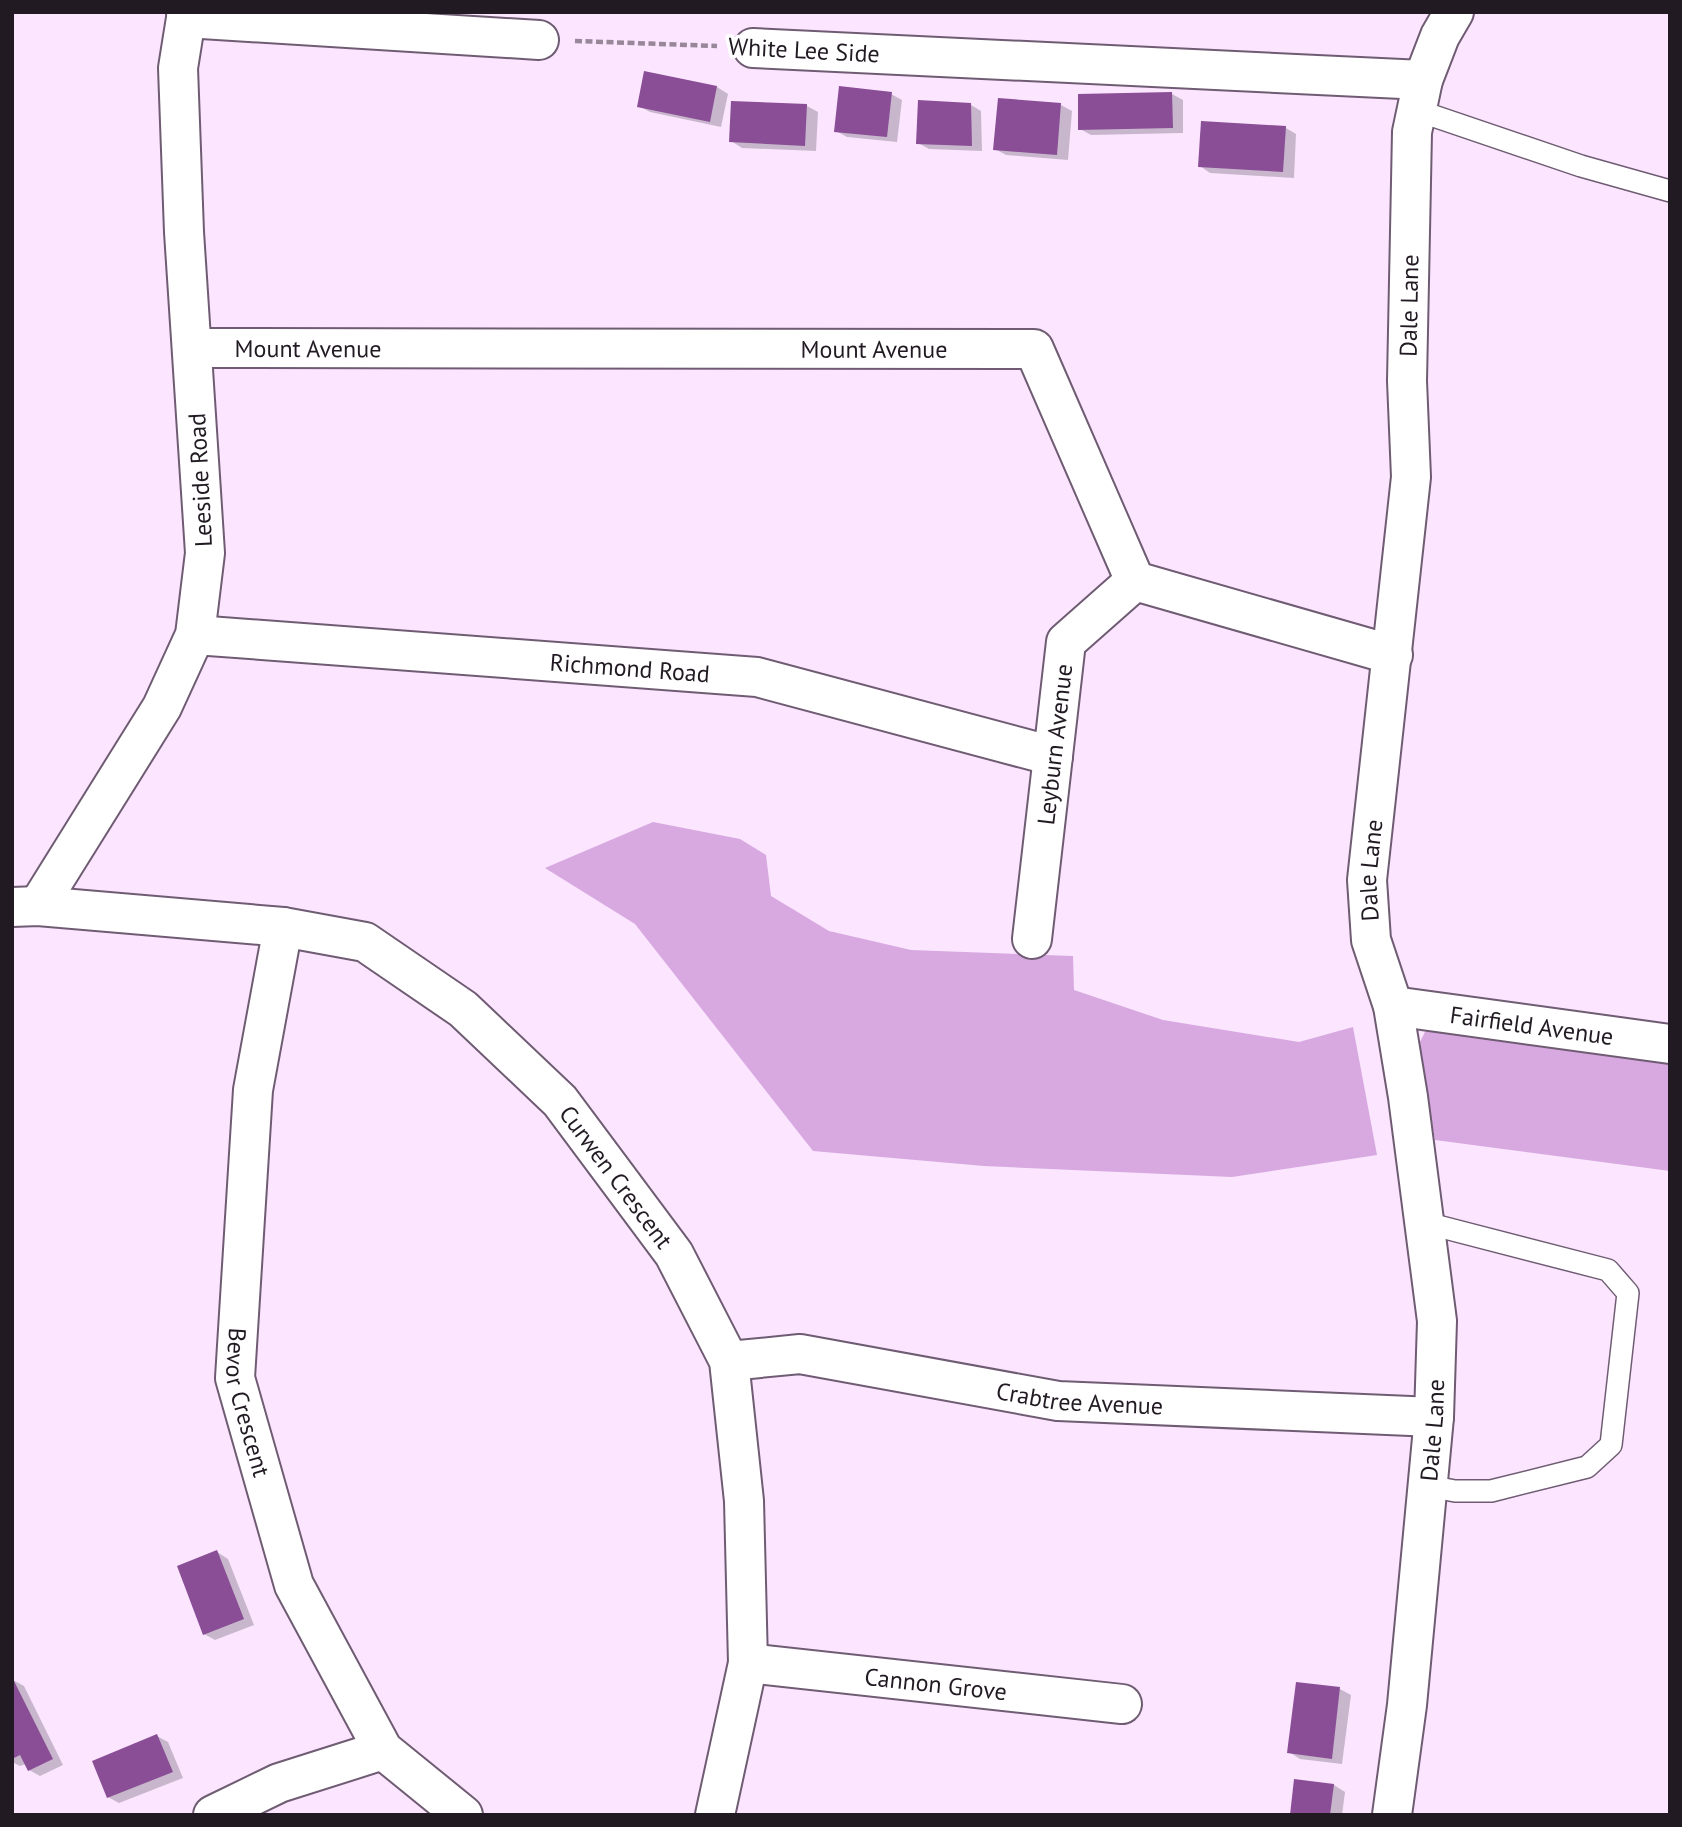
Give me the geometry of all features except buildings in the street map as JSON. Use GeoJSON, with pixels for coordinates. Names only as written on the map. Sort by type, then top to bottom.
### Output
{"type":"FeatureCollection","features":[{"type":"Feature","properties":{"kind":"street","name":"Dale Lane"},"geometry":{"type":"LineString","coordinates":[[1392,1815],[1408,1705],[1428,1486],[1434,1418],[1437,1321],[1426,1223],[1393,1006],[1371,940],[1367,880],[1411,477],[1407,381],[1412,132],[1420,95],[1440,36],[1454,12]]}},
{"type":"Feature","properties":{"kind":"street"},"geometry":{"type":"LineString","coordinates":[[186,15],[539,40]]}},
{"type":"Feature","properties":{"kind":"street","name":"Leeside Road"},"geometry":{"type":"LineString","coordinates":[[25,906],[162,707],[195,635],[205,553],[178,68],[186,15]]}},
{"type":"Feature","properties":{"kind":"street","name":"White Lee Side"},"geometry":{"type":"LineString","coordinates":[[753,47],[1420,95]]}},
{"type":"Feature","properties":{"kind":"street","name":"Mount Avenue"},"geometry":{"type":"LineString","coordinates":[[192,348],[1034,349],[1135,582]]}},
{"type":"Feature","properties":{"kind":"street"},"geometry":{"type":"LineString","coordinates":[[1135,582],[1393,655]]}},
{"type":"Feature","properties":{"kind":"street","name":"Leyburn Avenue"},"geometry":{"type":"LineString","coordinates":[[1032,939],[1066,642],[1135,582]]}},
{"type":"Feature","properties":{"kind":"street","name":"Richmond Road"},"geometry":{"type":"LineString","coordinates":[[195,635],[757,677],[1053,756]]}},
{"type":"Feature","properties":{"kind":"street","name":"Curwen Crescent"},"geometry":{"type":"LineString","coordinates":[[25,906],[284,927],[365,942],[463,1009],[560,1101],[674,1254],[729,1361],[744,1501],[748,1663],[715,1815]]}},
{"type":"Feature","properties":{"kind":"street","name":"Bevor Crescent"},"geometry":{"type":"LineString","coordinates":[[284,927],[253,1090],[235,1378],[294,1586],[383,1750],[463,1815]]}},
{"type":"Feature","properties":{"kind":"street","name":"Fairfield Avenue"},"geometry":{"type":"LineString","coordinates":[[1393,1006],[1670,1044]]}},
{"type":"Feature","properties":{"kind":"street","name":"Crabtree Avenue"},"geometry":{"type":"LineString","coordinates":[[729,1361],[800,1354],[1058,1401],[1434,1418]]}},
{"type":"Feature","properties":{"kind":"street","name":"Cannon Grove"},"geometry":{"type":"LineString","coordinates":[[748,1663],[1122,1704]]}},
{"type":"Feature","properties":{"kind":"street"},"geometry":{"type":"LineString","coordinates":[[213,1815],[279,1783],[383,1750]]}},
{"type":"Feature","properties":{"kind":"lane"},"geometry":{"type":"LineString","coordinates":[[1420,95],[1581,166],[1670,191]]}},
{"type":"Feature","properties":{"kind":"lane"},"geometry":{"type":"LineString","coordinates":[[1426,1223],[1608,1270],[1628,1293],[1611,1445],[1587,1467],[1491,1491],[1428,1486]]}},
{"type":"Feature","properties":{"kind":"path","name":"White Lee Side"},"geometry":{"type":"LineString","coordinates":[[539,40],[753,47]]}},
{"type":"Feature","properties":{"kind":"shaded area"},"geometry":{"type":"Polygon","coordinates":[[[653,822],[740,839],[766,855],[771,896],[829,931],[911,950],[1073,956],[1074,990],[1163,1020],[1299,1042],[1353,1027],[1377,1155],[1232,1177],[984,1166],[813,1151],[635,924],[545,868],[653,822]]]}},
{"type":"Feature","properties":{"kind":"shaded area"},"geometry":{"type":"Polygon","coordinates":[[[1427,1028],[1670,1056],[1670,1171],[1435,1140],[1418,1046],[1427,1028]]]}}]}
